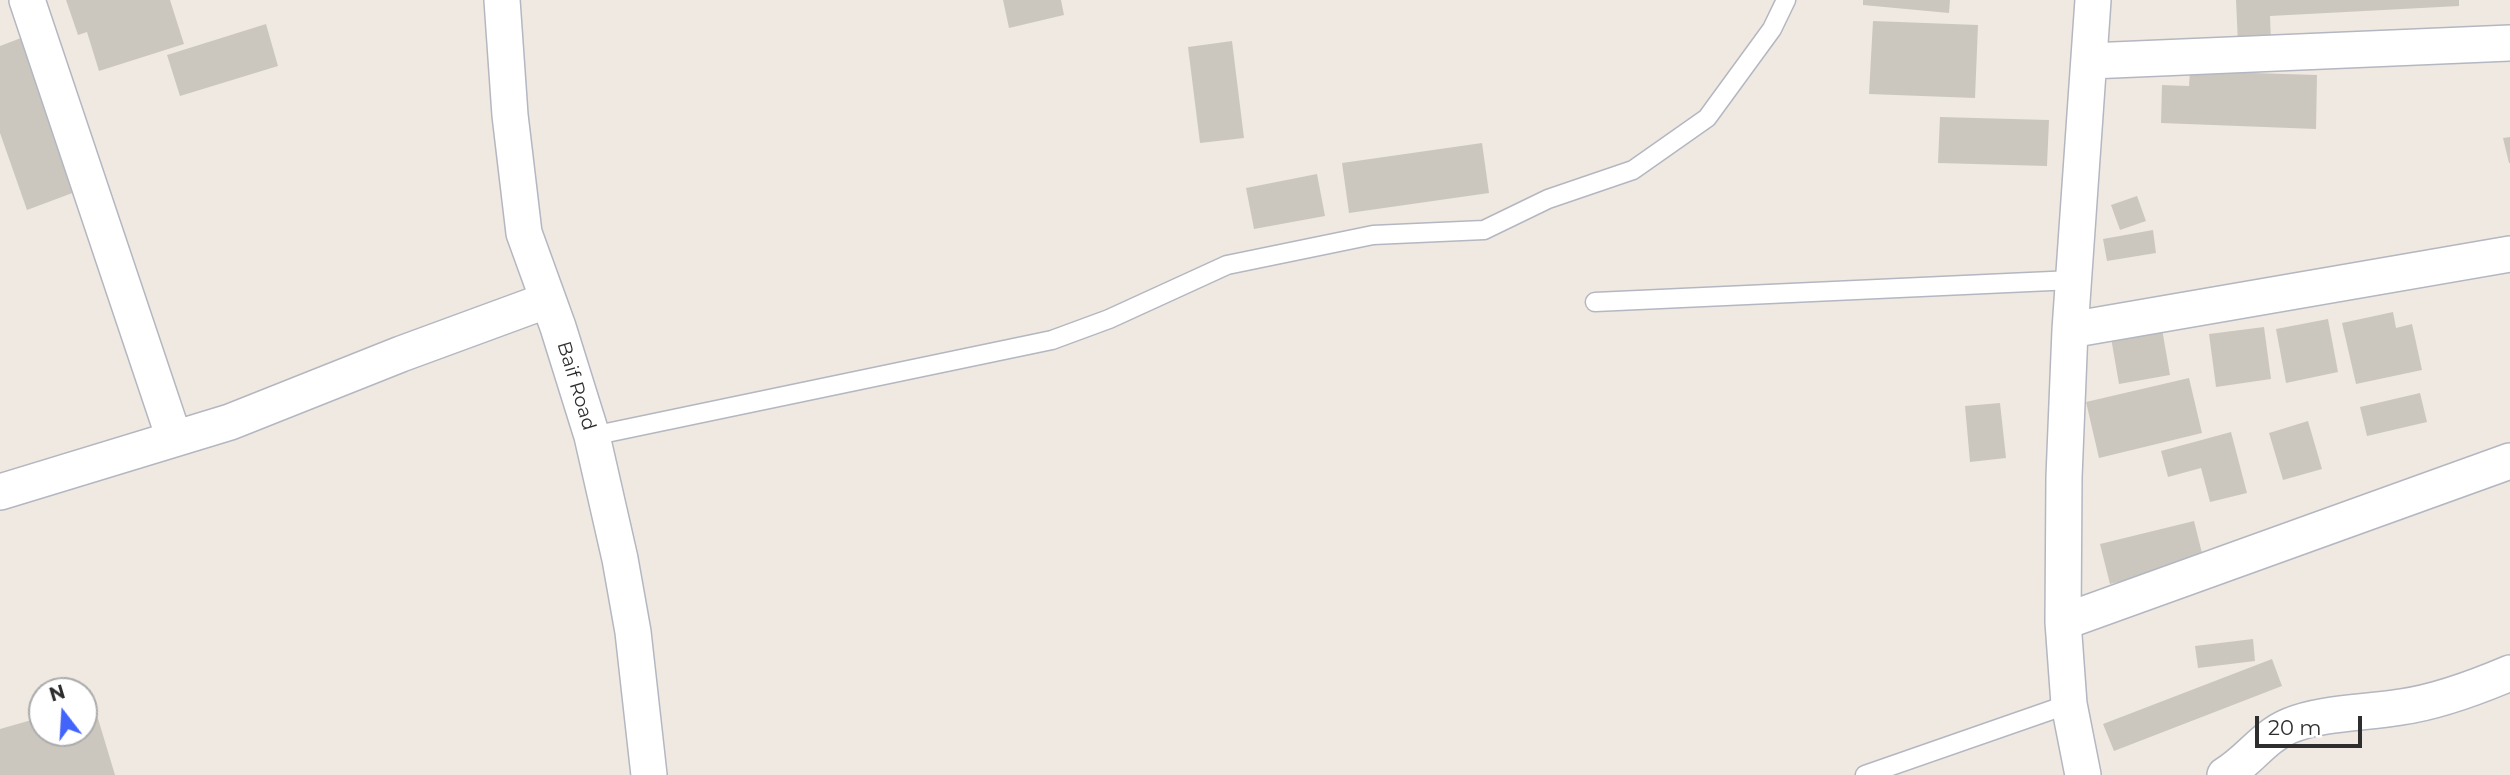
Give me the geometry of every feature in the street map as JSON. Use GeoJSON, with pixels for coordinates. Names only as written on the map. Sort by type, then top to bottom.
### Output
{"type":"FeatureCollection","features":[{"type":"Feature","properties":{"kind":"street"},"geometry":{"type":"LineString","coordinates":[[27,0],[174,438]]}},
{"type":"Feature","properties":{"kind":"street","name":"Baif Road"},"geometry":{"type":"LineString","coordinates":[[502,0],[510,115],[524,233],[592,436],[620,559],[633,632],[649,775]]}},
{"type":"Feature","properties":{"kind":"street"},"geometry":{"type":"LineString","coordinates":[[2083,775],[2069,704],[2063,622],[2064,477],[2073,280],[2093,0]]}},
{"type":"Feature","properties":{"kind":"street"},"geometry":{"type":"LineString","coordinates":[[2090,61],[2510,43]]}},
{"type":"Feature","properties":{"kind":"street"},"geometry":{"type":"LineString","coordinates":[[2070,330],[2510,254]]}},
{"type":"Feature","properties":{"kind":"street"},"geometry":{"type":"LineString","coordinates":[[2,484],[230,422],[401,354],[548,300]]}},
{"type":"Feature","properties":{"kind":"street"},"geometry":{"type":"LineString","coordinates":[[2063,622],[2510,461]]}},
{"type":"Feature","properties":{"kind":"street"},"geometry":{"type":"LineString","coordinates":[[2225,775],[2265,740],[2291,725],[2330,716],[2405,707],[2483,684],[2510,673]]}},
{"type":"Feature","properties":{"kind":"lane"},"geometry":{"type":"LineString","coordinates":[[592,436],[1052,340],[1109,319],[1227,265],[1373,235],[1484,230],[1548,199],[1633,170],[1707,118],[1772,29],[1786,0]]}},
{"type":"Feature","properties":{"kind":"lane"},"geometry":{"type":"LineString","coordinates":[[1595,302],[2073,280]]}},
{"type":"Feature","properties":{"kind":"lane"},"geometry":{"type":"LineString","coordinates":[[1865,775],[2069,704]]}},
{"type":"Feature","properties":{"kind":"building"},"geometry":{"type":"Polygon","coordinates":[[[66,0],[170,0],[184,44],[99,71],[87,32],[78,35],[66,0]]]}},
{"type":"Feature","properties":{"kind":"building"},"geometry":{"type":"Polygon","coordinates":[[[1003,0],[1061,0],[1064,15],[1009,28],[1003,0]]]}},
{"type":"Feature","properties":{"kind":"building"},"geometry":{"type":"Polygon","coordinates":[[[1863,0],[1950,0],[1949,13],[1863,5],[1863,0]]]}},
{"type":"Feature","properties":{"kind":"building"},"geometry":{"type":"Polygon","coordinates":[[[2236,0],[2459,0],[2459,6],[2270,16],[2271,42],[2238,44],[2236,0]]]}},
{"type":"Feature","properties":{"kind":"building"},"geometry":{"type":"Polygon","coordinates":[[[1873,21],[1978,25],[1975,98],[1869,94],[1873,21]]]}},
{"type":"Feature","properties":{"kind":"building"},"geometry":{"type":"Polygon","coordinates":[[[266,24],[278,66],[180,96],[167,55],[266,24]]]}},
{"type":"Feature","properties":{"kind":"building"},"geometry":{"type":"Polygon","coordinates":[[[21,38],[75,192],[27,210],[0,133],[0,46],[21,38]]]}},
{"type":"Feature","properties":{"kind":"building"},"geometry":{"type":"Polygon","coordinates":[[[1232,41],[1244,138],[1200,143],[1188,47],[1232,41]]]}},
{"type":"Feature","properties":{"kind":"building"},"geometry":{"type":"Polygon","coordinates":[[[2190,71],[2317,75],[2316,129],[2161,123],[2162,85],[2189,86],[2190,71]]]}},
{"type":"Feature","properties":{"kind":"building"},"geometry":{"type":"Polygon","coordinates":[[[1940,117],[2049,120],[2047,166],[1938,163],[1940,117]]]}},
{"type":"Feature","properties":{"kind":"building"},"geometry":{"type":"Polygon","coordinates":[[[2510,137],[2510,163],[2509,163],[2503,138],[2510,137]]]}},
{"type":"Feature","properties":{"kind":"building"},"geometry":{"type":"Polygon","coordinates":[[[1482,143],[1489,193],[1349,213],[1342,163],[1482,143]]]}},
{"type":"Feature","properties":{"kind":"building"},"geometry":{"type":"Polygon","coordinates":[[[1317,174],[1325,216],[1254,229],[1246,188],[1317,174]]]}},
{"type":"Feature","properties":{"kind":"building"},"geometry":{"type":"Polygon","coordinates":[[[2137,196],[2146,221],[2120,230],[2111,205],[2137,196]]]}},
{"type":"Feature","properties":{"kind":"building"},"geometry":{"type":"Polygon","coordinates":[[[2153,230],[2156,253],[2107,261],[2103,239],[2153,230]]]}},
{"type":"Feature","properties":{"kind":"building"},"geometry":{"type":"Polygon","coordinates":[[[2393,312],[2396,328],[2412,324],[2422,370],[2356,384],[2342,323],[2393,312]]]}},
{"type":"Feature","properties":{"kind":"building"},"geometry":{"type":"Polygon","coordinates":[[[2328,319],[2338,372],[2286,383],[2276,329],[2328,319]]]}},
{"type":"Feature","properties":{"kind":"building"},"geometry":{"type":"Polygon","coordinates":[[[2161,323],[2170,375],[2119,384],[2110,332],[2161,323]]]}},
{"type":"Feature","properties":{"kind":"building"},"geometry":{"type":"Polygon","coordinates":[[[2264,327],[2271,379],[2216,387],[2209,334],[2264,327]]]}},
{"type":"Feature","properties":{"kind":"building"},"geometry":{"type":"Polygon","coordinates":[[[2189,378],[2202,433],[2099,458],[2086,402],[2189,378]]]}},
{"type":"Feature","properties":{"kind":"building"},"geometry":{"type":"Polygon","coordinates":[[[2420,393],[2427,422],[2367,436],[2360,407],[2420,393]]]}},
{"type":"Feature","properties":{"kind":"building"},"geometry":{"type":"Polygon","coordinates":[[[2000,403],[2006,458],[1970,462],[1965,406],[2000,403]]]}},
{"type":"Feature","properties":{"kind":"building"},"geometry":{"type":"Polygon","coordinates":[[[2308,421],[2322,469],[2283,480],[2269,433],[2308,421]]]}},
{"type":"Feature","properties":{"kind":"building"},"geometry":{"type":"Polygon","coordinates":[[[2231,432],[2247,493],[2210,502],[2201,468],[2168,477],[2161,451],[2231,432]]]}},
{"type":"Feature","properties":{"kind":"building"},"geometry":{"type":"Polygon","coordinates":[[[2194,521],[2204,561],[2110,584],[2100,544],[2194,521]]]}},
{"type":"Feature","properties":{"kind":"building"},"geometry":{"type":"Polygon","coordinates":[[[2253,639],[2255,661],[2198,668],[2195,646],[2253,639]]]}},
{"type":"Feature","properties":{"kind":"building"},"geometry":{"type":"Polygon","coordinates":[[[2272,659],[2282,686],[2114,751],[2103,724],[2272,659]]]}},
{"type":"Feature","properties":{"kind":"building"},"geometry":{"type":"Polygon","coordinates":[[[98,719],[115,775],[0,775],[0,729],[28,721],[28,747],[98,747],[98,719]]]}}]}
